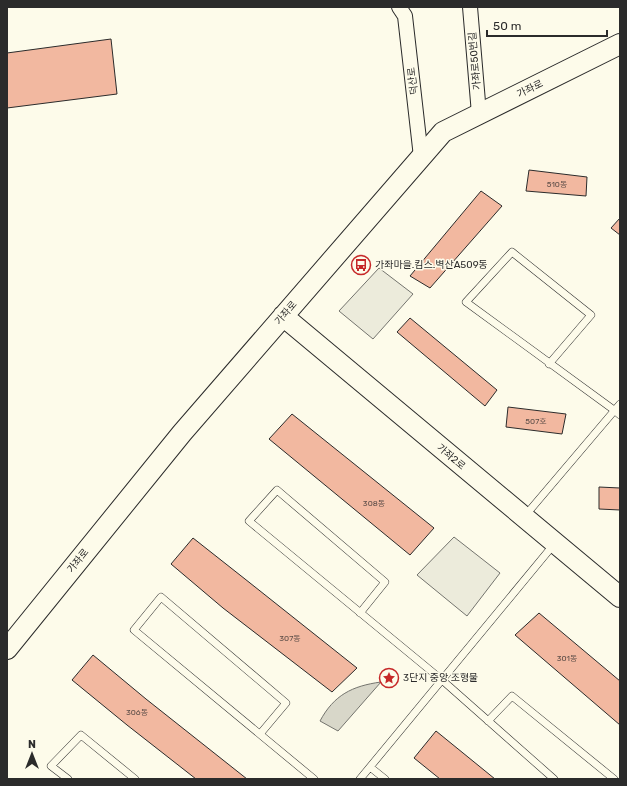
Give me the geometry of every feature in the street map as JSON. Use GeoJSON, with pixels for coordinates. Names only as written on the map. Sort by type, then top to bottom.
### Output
{"type":"FeatureCollection","features":[{"type":"Feature","properties":{"kind":"street","name":"덕산로"},"geometry":{"type":"LineString","coordinates":[[399,7],[405,16],[421,157]]}},
{"type":"Feature","properties":{"kind":"street","name":"가좌로50번길"},"geometry":{"type":"LineString","coordinates":[[470,7],[480,114]]}},
{"type":"Feature","properties":{"kind":"street","name":"가좌로"},"geometry":{"type":"LineString","coordinates":[[7,649],[182,433],[443,132],[620,44]]}},
{"type":"Feature","properties":{"kind":"street","name":"가좌2로"},"geometry":{"type":"LineString","coordinates":[[283,316],[620,597]]}},
{"type":"Feature","properties":{"kind":"lane"},"geometry":{"type":"LineString","coordinates":[[549,364],[591,315],[512,252],[466,302],[549,364],[617,413]]}},
{"type":"Feature","properties":{"kind":"lane"},"geometry":{"type":"LineString","coordinates":[[524,517],[617,413],[620,404]]}},
{"type":"Feature","properties":{"kind":"lane"},"geometry":{"type":"LineString","coordinates":[[360,613],[385,582],[277,490],[249,521],[360,613],[442,680],[554,779]]}},
{"type":"Feature","properties":{"kind":"lane"},"geometry":{"type":"LineString","coordinates":[[360,779],[555,543]]}},
{"type":"Feature","properties":{"kind":"lane"},"geometry":{"type":"LineString","coordinates":[[260,734],[286,703],[161,596],[134,630],[314,779]]}},
{"type":"Feature","properties":{"kind":"lane"},"geometry":{"type":"LineString","coordinates":[[488,721],[512,696],[614,779]]}},
{"type":"Feature","properties":{"kind":"lane"},"geometry":{"type":"LineString","coordinates":[[68,779],[51,766],[82,735],[135,779]]}},
{"type":"Feature","properties":{"kind":"lane"},"geometry":{"type":"LineString","coordinates":[[370,767],[385,779]]}},
{"type":"Feature","properties":{"kind":"shaded area"},"geometry":{"type":"Polygon","coordinates":[[[379,268],[413,294],[373,339],[339,311],[379,268]]]}},
{"type":"Feature","properties":{"kind":"shaded area"},"geometry":{"type":"Polygon","coordinates":[[[454,537],[500,573],[467,616],[417,575],[454,537]]]}},
{"type":"Feature","properties":{"kind":"shaded area"},"geometry":{"type":"Polygon","coordinates":[[[381,682],[338,731],[320,721],[331,704],[345,693],[361,686],[381,682]]]}},
{"type":"Feature","properties":{"kind":"building"},"geometry":{"type":"Polygon","coordinates":[[[111,39],[117,94],[7,108],[7,53],[111,39]]]}},
{"type":"Feature","properties":{"kind":"building"},"geometry":{"type":"Polygon","coordinates":[[[529,170],[587,177],[586,196],[526,191],[529,170]]]}},
{"type":"Feature","properties":{"kind":"building"},"geometry":{"type":"Polygon","coordinates":[[[481,191],[502,206],[430,288],[410,276],[481,191]]]}},
{"type":"Feature","properties":{"kind":"building"},"geometry":{"type":"Polygon","coordinates":[[[620,218],[620,235],[611,228],[620,218]]]}},
{"type":"Feature","properties":{"kind":"building"},"geometry":{"type":"Polygon","coordinates":[[[410,318],[497,390],[485,406],[397,332],[410,318]]]}},
{"type":"Feature","properties":{"kind":"building"},"geometry":{"type":"Polygon","coordinates":[[[508,407],[566,414],[562,434],[506,427],[508,407]]]}},
{"type":"Feature","properties":{"kind":"building"},"geometry":{"type":"Polygon","coordinates":[[[292,414],[434,528],[410,555],[269,439],[292,414]]]}},
{"type":"Feature","properties":{"kind":"building"},"geometry":{"type":"Polygon","coordinates":[[[599,487],[620,488],[620,510],[599,509],[599,487]]]}},
{"type":"Feature","properties":{"kind":"building"},"geometry":{"type":"Polygon","coordinates":[[[193,538],[357,668],[332,692],[223,608],[171,564],[193,538]]]}},
{"type":"Feature","properties":{"kind":"building"},"geometry":{"type":"Polygon","coordinates":[[[539,613],[620,681],[620,725],[515,635],[539,613]]]}},
{"type":"Feature","properties":{"kind":"building"},"geometry":{"type":"Polygon","coordinates":[[[93,655],[247,779],[196,779],[127,725],[72,680],[93,655]]]}},
{"type":"Feature","properties":{"kind":"building"},"geometry":{"type":"Polygon","coordinates":[[[436,731],[495,779],[440,779],[414,758],[436,731]]]}},
{"type":"Feature","properties":{"kind":"place","name":"가좌마을.킴스.벽산A509동"},"geometry":{"type":"Point","coordinates":[361,265]}},
{"type":"Feature","properties":{"kind":"place","name":"3단지 중앙 조형물"},"geometry":{"type":"Point","coordinates":[389,678]}}]}
